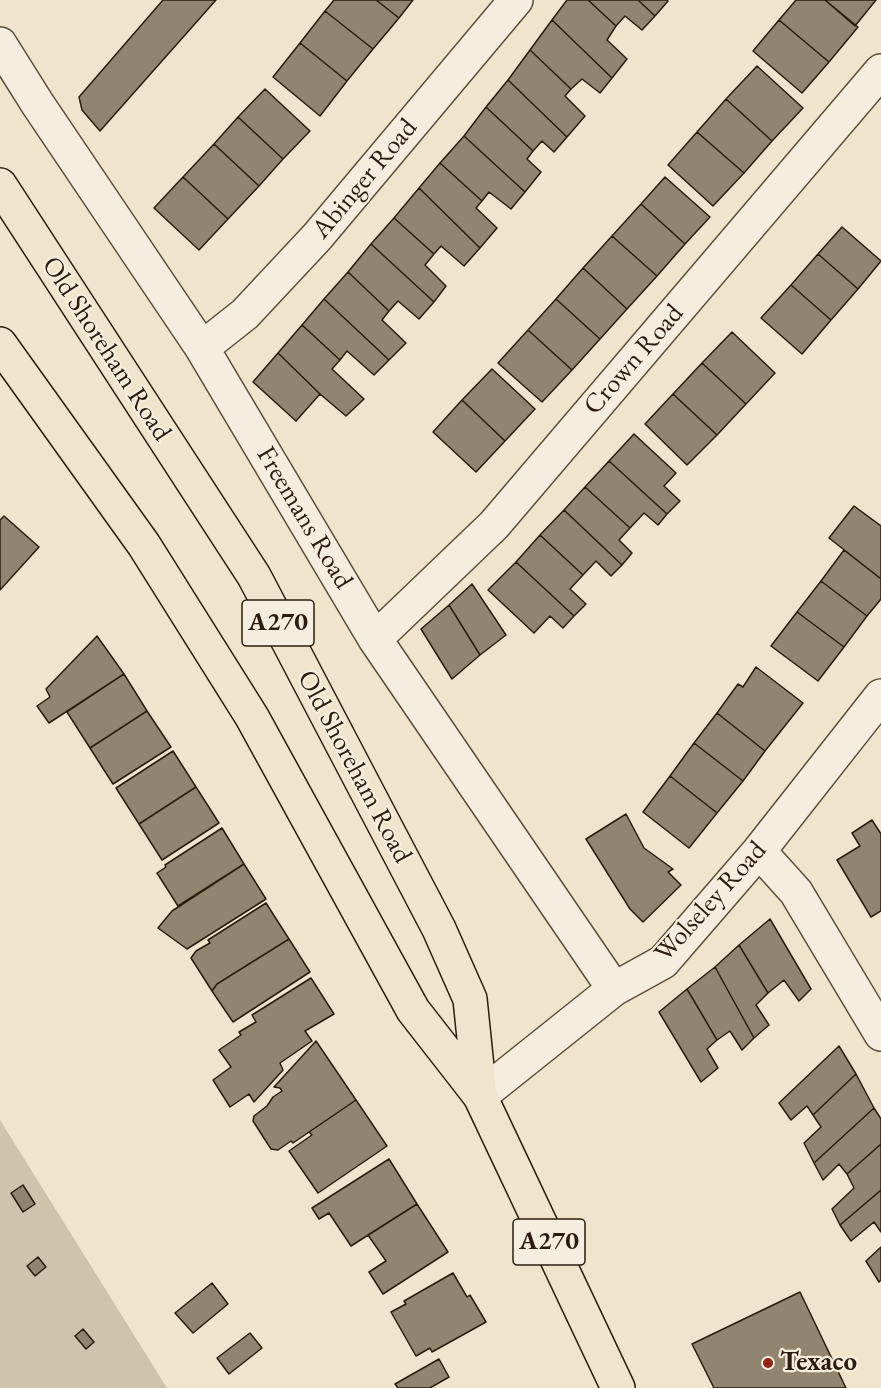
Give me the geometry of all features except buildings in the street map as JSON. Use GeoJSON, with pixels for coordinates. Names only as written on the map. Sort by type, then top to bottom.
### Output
{"type":"FeatureCollection","features":[{"type":"Feature","properties":{"kind":"main road","name":"Old Shoreham Road"},"geometry":{"type":"LineString","coordinates":[[0,185],[254,576],[439,929],[470,999],[480,1096]]}},
{"type":"Feature","properties":{"kind":"main road","name":"Old Shoreham Road"},"geometry":{"type":"LineString","coordinates":[[0,344],[144,545],[252,717],[413,1010],[480,1096],[618,1388]]}},
{"type":"Feature","properties":{"kind":"street","name":"Abinger Road"},"geometry":{"type":"LineString","coordinates":[[202,348],[245,314],[317,237],[516,0]]}},
{"type":"Feature","properties":{"kind":"street","name":"Freemans Road"},"geometry":{"type":"LineString","coordinates":[[0,44],[37,103],[202,348],[375,639],[614,989]]}},
{"type":"Feature","properties":{"kind":"street","name":"Crown Road"},"geometry":{"type":"LineString","coordinates":[[375,639],[494,525],[881,71]]}},
{"type":"Feature","properties":{"kind":"street","name":"Wolseley Road"},"geometry":{"type":"LineString","coordinates":[[480,1096],[614,989],[663,962],[759,851],[881,696]]}},
{"type":"Feature","properties":{"kind":"street"},"geometry":{"type":"LineString","coordinates":[[759,851],[795,892],[881,1034]]}},
{"type":"Feature","properties":{"kind":"shaded area"},"geometry":{"type":"Polygon","coordinates":[[[0,1120],[167,1388],[0,1388],[0,1120]]]}},
{"type":"Feature","properties":{"kind":"place","name":"Texaco"},"geometry":{"type":"Point","coordinates":[768,1363]}}]}
